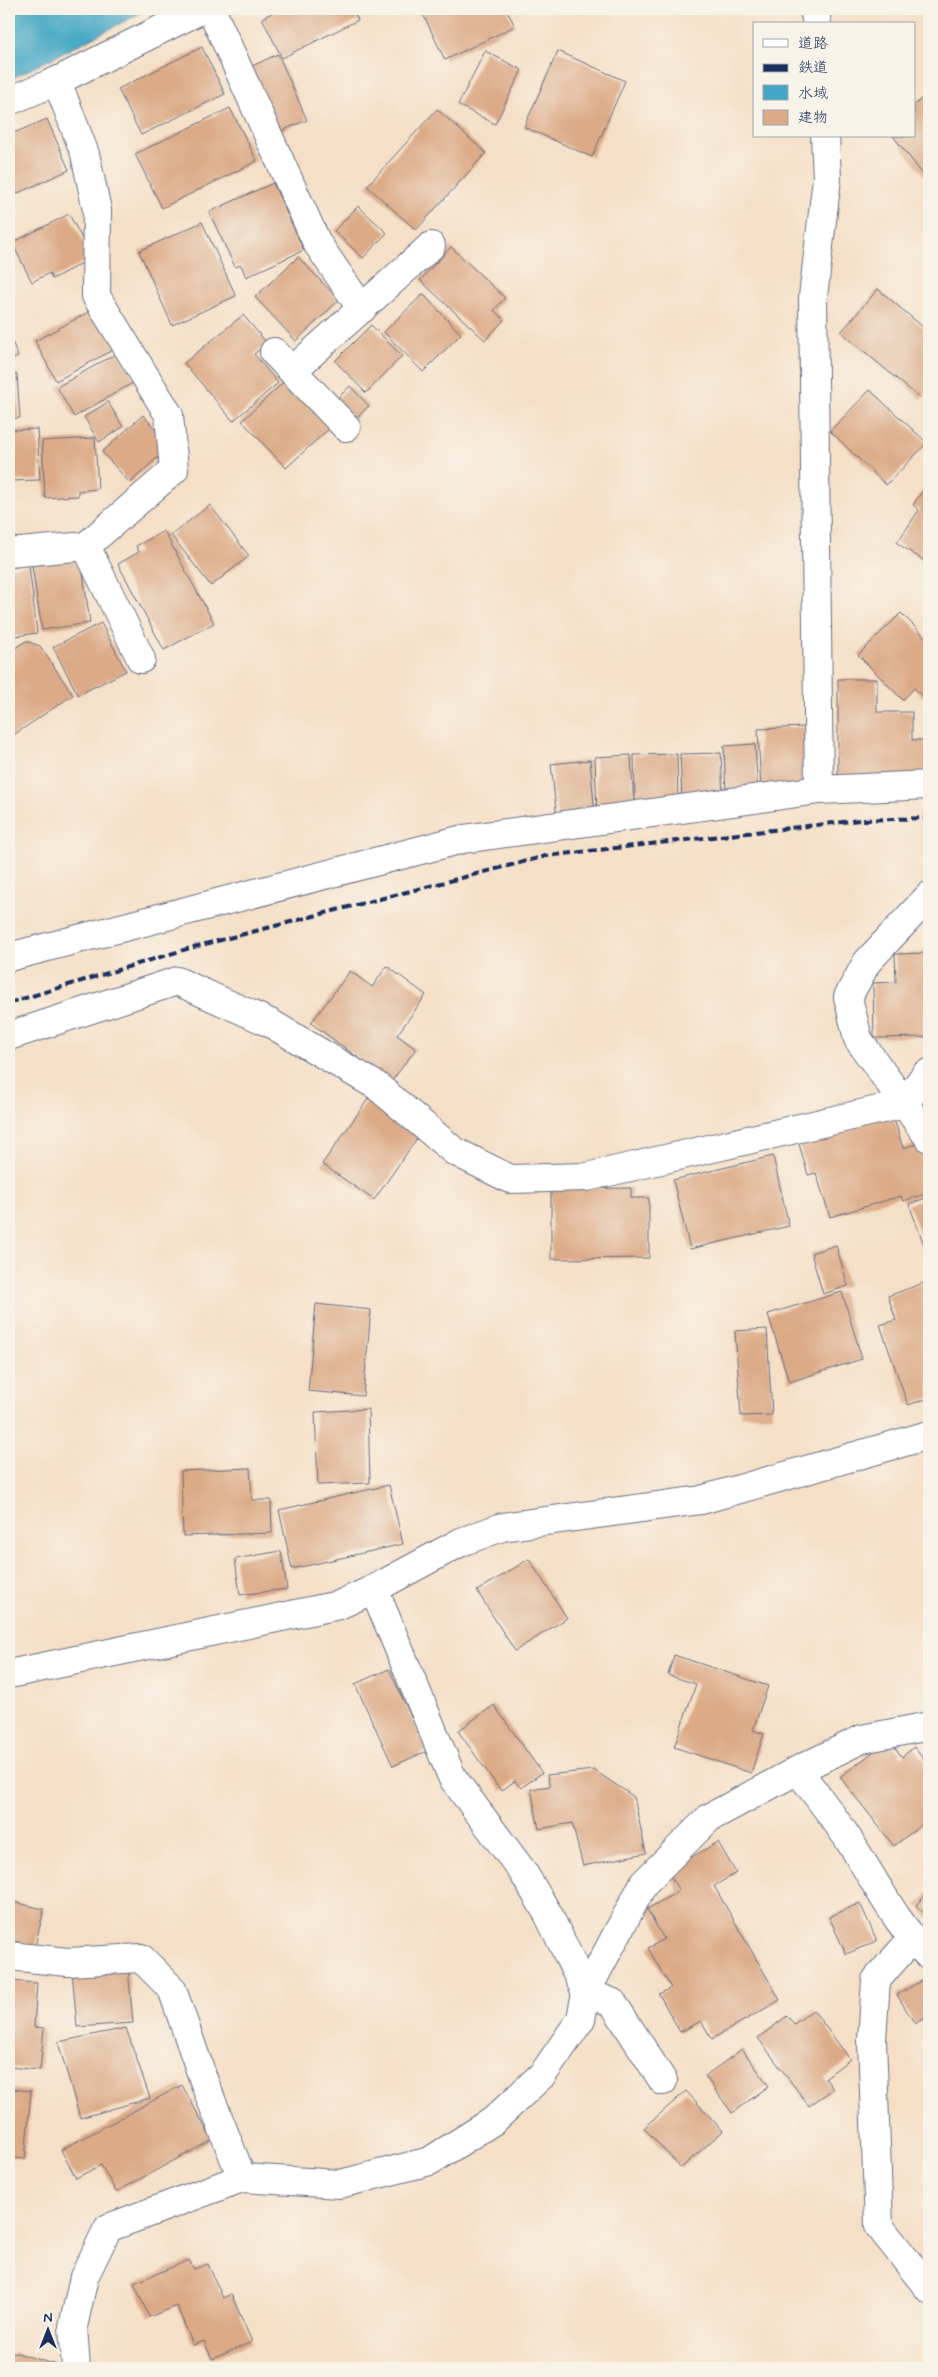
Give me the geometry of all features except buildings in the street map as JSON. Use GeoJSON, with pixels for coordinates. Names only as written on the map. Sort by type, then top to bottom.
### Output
{"type":"FeatureCollection","features":[{"type":"Feature","properties":{"kind":"street"},"geometry":{"type":"LineString","coordinates":[[9,101],[57,81],[202,9]]}},
{"type":"Feature","properties":{"kind":"street"},"geometry":{"type":"LineString","coordinates":[[211,9],[318,243],[362,309]]}},
{"type":"Feature","properties":{"kind":"street"},"geometry":{"type":"LineString","coordinates":[[814,9],[817,22]]}},
{"type":"Feature","properties":{"kind":"street"},"geometry":{"type":"LineString","coordinates":[[9,553],[86,546],[174,470],[169,415],[96,296],[97,210],[85,154],[57,81]]}},
{"type":"Feature","properties":{"kind":"street"},"geometry":{"type":"LineString","coordinates":[[819,790],[813,297],[826,178],[824,138]]}},
{"type":"Feature","properties":{"kind":"street"},"geometry":{"type":"LineString","coordinates":[[346,427],[283,361],[362,309],[431,246]]}},
{"type":"Feature","properties":{"kind":"street"},"geometry":{"type":"LineString","coordinates":[[86,546],[141,659]]}},
{"type":"Feature","properties":{"kind":"street"},"geometry":{"type":"LineString","coordinates":[[9,957],[463,839],[819,790],[929,785]]}},
{"type":"Feature","properties":{"kind":"street"},"geometry":{"type":"LineString","coordinates":[[929,896],[867,962],[848,997],[858,1039],[929,1138]]}},
{"type":"Feature","properties":{"kind":"street"},"geometry":{"type":"LineString","coordinates":[[9,1036],[177,981],[270,1023],[377,1086],[454,1151],[510,1179],[587,1177],[904,1104],[925,1075],[929,1073]]}},
{"type":"Feature","properties":{"kind":"street"},"geometry":{"type":"LineString","coordinates":[[9,1674],[339,1604],[374,1590],[461,1542],[502,1527],[701,1500],[929,1435]]}},
{"type":"Feature","properties":{"kind":"street"},"geometry":{"type":"LineString","coordinates":[[374,1590],[452,1778],[523,1872],[548,1914],[586,1992],[613,2004],[663,2081]]}},
{"type":"Feature","properties":{"kind":"street"},"geometry":{"type":"LineString","coordinates":[[76,2368],[73,2327],[82,2286],[108,2228],[242,2178],[340,2184],[430,2161],[493,2121],[542,2074],[581,2019],[586,1992],[644,1883],[709,1818],[798,1770],[862,1740],[929,1726]]}},
{"type":"Feature","properties":{"kind":"street"},"geometry":{"type":"LineString","coordinates":[[798,1770],[852,1844],[886,1903],[920,1948],[876,1980],[872,2040],[879,2226],[929,2289]]}},
{"type":"Feature","properties":{"kind":"street"},"geometry":{"type":"LineString","coordinates":[[9,1956],[68,1962],[141,1958],[172,1989],[205,2084],[242,2178]]}},
{"type":"Feature","properties":{"kind":"water"},"geometry":{"type":"Polygon","coordinates":[[[9,9],[149,9],[9,80],[9,9]]]}},
{"type":"Feature","properties":{"kind":"railway"},"geometry":{"type":"LineString","coordinates":[[9,1003],[190,948],[546,856],[860,820],[929,818]]}}]}
